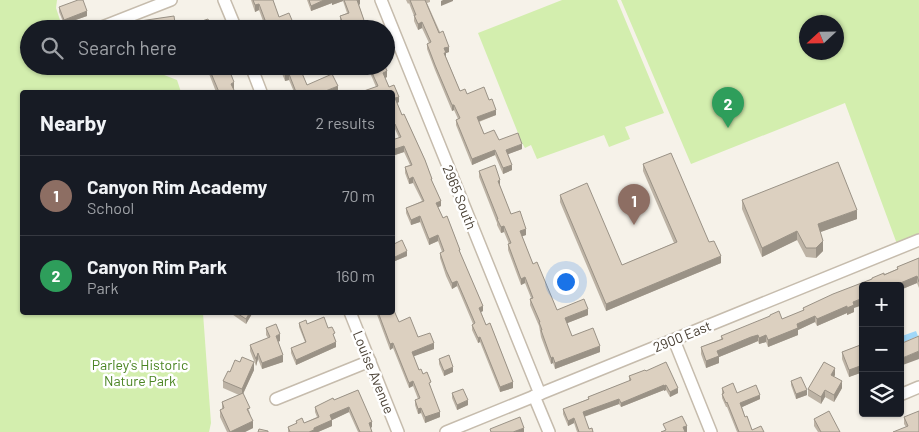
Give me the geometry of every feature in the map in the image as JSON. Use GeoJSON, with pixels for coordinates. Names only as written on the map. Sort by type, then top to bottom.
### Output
{"type":"FeatureCollection","features":[{"type":"Feature","properties":{"kind":"street"},"geometry":{"type":"LineString","coordinates":[[120,20],[171,0]]}},
{"type":"Feature","properties":{"kind":"street"},"geometry":{"type":"LineString","coordinates":[[224,0],[232,20]]}},
{"type":"Feature","properties":{"kind":"street","name":"2965 South"},"geometry":{"type":"LineString","coordinates":[[381,0],[389,20]]}},
{"type":"Feature","properties":{"kind":"street","name":"2965 South"},"geometry":{"type":"LineString","coordinates":[[395,35],[537,395],[549,432]]}},
{"type":"Feature","properties":{"kind":"street"},"geometry":{"type":"LineString","coordinates":[[254,75],[260,90]]}},
{"type":"Feature","properties":{"kind":"street","name":"2900 East"},"geometry":{"type":"LineString","coordinates":[[446,432],[919,240]]}},
{"type":"Feature","properties":{"kind":"street","name":"Louise Avenue"},"geometry":{"type":"LineString","coordinates":[[351,315],[398,432]]}},
{"type":"Feature","properties":{"kind":"street"},"geometry":{"type":"LineString","coordinates":[[674,340],[711,432]]}},
{"type":"Feature","properties":{"kind":"street"},"geometry":{"type":"LineString","coordinates":[[276,399],[370,361]]}},
{"type":"Feature","properties":{"kind":"street"},"geometry":{"type":"LineString","coordinates":[[904,393],[919,387]]}},
{"type":"Feature","properties":{"kind":"green space","name":"Parley's Historic Nature Park"},"geometry":{"type":"Polygon","coordinates":[[[0,0],[57,0],[56,8],[60,20],[20,20],[20,75],[164,75],[177,80],[180,90],[20,90],[20,315],[203,315],[211,423],[209,432],[0,432],[0,0]]]}},
{"type":"Feature","properties":{"kind":"green space"},"geometry":{"type":"Polygon","coordinates":[[[562,0],[617,0],[664,113],[625,127],[630,139],[609,147],[604,135],[537,159],[531,145],[525,148],[522,143],[478,33],[562,0]]]}},
{"type":"Feature","properties":{"kind":"green space"},"geometry":{"type":"Polygon","coordinates":[[[621,0],[919,0],[919,235],[897,244],[845,103],[691,164],[621,0]]]}},
{"type":"Feature","properties":{"kind":"water"},"geometry":{"type":"Polygon","coordinates":[[[916,331],[918,336],[904,342],[904,335],[916,331]]]}},
{"type":"Feature","properties":{"kind":"building"},"geometry":{"type":"Polygon","coordinates":[[[83,0],[87,11],[64,20],[59,7],[83,0]]]}},
{"type":"Feature","properties":{"kind":"building"},"geometry":{"type":"Polygon","coordinates":[[[253,0],[273,0],[279,17],[289,13],[292,20],[265,20],[259,4],[255,5],[253,0]]]}},
{"type":"Feature","properties":{"kind":"building"},"geometry":{"type":"Polygon","coordinates":[[[309,0],[324,0],[311,6],[309,0]]]}},
{"type":"Feature","properties":{"kind":"building"},"geometry":{"type":"Polygon","coordinates":[[[344,0],[357,0],[364,20],[342,20],[340,16],[349,13],[344,0]]]}},
{"type":"Feature","properties":{"kind":"building"},"geometry":{"type":"Polygon","coordinates":[[[410,0],[425,0],[439,33],[443,31],[449,47],[444,48],[446,53],[444,53],[460,91],[465,89],[467,94],[484,87],[489,100],[492,99],[496,110],[477,117],[484,134],[494,130],[499,140],[518,133],[522,144],[506,150],[512,165],[503,168],[495,150],[472,159],[456,120],[460,118],[454,105],[452,105],[427,44],[431,42],[422,22],[418,24],[410,0]]]}},
{"type":"Feature","properties":{"kind":"building"},"geometry":{"type":"Polygon","coordinates":[[[174,16],[175,20],[147,20],[174,16]]]}},
{"type":"Feature","properties":{"kind":"building"},"geometry":{"type":"Polygon","coordinates":[[[212,75],[231,75],[234,82],[231,84],[234,90],[218,90],[212,75]]]}},
{"type":"Feature","properties":{"kind":"building"},"geometry":{"type":"Polygon","coordinates":[[[289,75],[303,75],[307,85],[332,75],[338,86],[328,90],[295,90],[289,75]]]}},
{"type":"Feature","properties":{"kind":"building"},"geometry":{"type":"Polygon","coordinates":[[[373,75],[384,75],[389,87],[394,85],[399,97],[395,98],[395,90],[367,90],[378,86],[373,75]]]}},
{"type":"Feature","properties":{"kind":"building"},"geometry":{"type":"Polygon","coordinates":[[[395,98],[425,160],[441,201],[436,203],[443,218],[447,216],[483,306],[479,308],[486,325],[490,323],[513,382],[500,387],[480,337],[478,338],[472,325],[475,323],[457,281],[452,283],[446,270],[440,253],[444,251],[438,235],[429,239],[420,216],[411,220],[406,208],[424,201],[413,177],[409,179],[405,167],[412,165],[404,146],[395,149],[395,139],[401,137],[395,124],[395,98]]]}},
{"type":"Feature","properties":{"kind":"building"},"geometry":{"type":"Polygon","coordinates":[[[671,153],[709,242],[714,241],[721,256],[606,304],[560,195],[587,183],[622,265],[677,242],[643,164],[671,153]]]}},
{"type":"Feature","properties":{"kind":"building"},"geometry":{"type":"Polygon","coordinates":[[[838,162],[857,210],[818,224],[823,241],[816,248],[806,248],[797,231],[762,248],[742,200],[838,162]]]}},
{"type":"Feature","properties":{"kind":"building"},"geometry":{"type":"Polygon","coordinates":[[[495,165],[500,180],[498,181],[511,214],[520,211],[526,229],[520,231],[533,264],[537,262],[557,310],[584,299],[588,309],[565,318],[572,336],[593,328],[600,346],[555,363],[553,357],[551,358],[540,322],[530,299],[533,298],[525,277],[521,279],[508,244],[511,243],[504,226],[501,227],[497,219],[479,171],[495,165]]]}},
{"type":"Feature","properties":{"kind":"building"},"geometry":{"type":"Polygon","coordinates":[[[402,240],[407,251],[395,257],[395,244],[402,240]]]}},
{"type":"Feature","properties":{"kind":"building"},"geometry":{"type":"Polygon","coordinates":[[[919,258],[919,282],[917,276],[903,282],[864,282],[898,269],[897,267],[919,258]]]}},
{"type":"Feature","properties":{"kind":"building"},"geometry":{"type":"Polygon","coordinates":[[[859,284],[859,300],[853,302],[854,305],[847,308],[847,306],[817,319],[815,316],[797,324],[798,328],[768,340],[766,335],[759,338],[758,335],[751,337],[717,351],[719,356],[706,361],[701,347],[723,339],[721,336],[779,311],[782,319],[804,310],[803,308],[859,284]]]}},
{"type":"Feature","properties":{"kind":"building"},"geometry":{"type":"Polygon","coordinates":[[[395,313],[399,322],[410,317],[418,337],[430,333],[434,343],[412,352],[419,370],[421,369],[423,374],[427,372],[440,412],[425,417],[421,408],[418,409],[415,400],[420,398],[413,381],[409,383],[393,343],[390,344],[379,315],[395,315],[395,313]]]}},
{"type":"Feature","properties":{"kind":"building"},"geometry":{"type":"Polygon","coordinates":[[[240,315],[248,315],[246,319],[240,315]]]}},
{"type":"Feature","properties":{"kind":"building"},"geometry":{"type":"Polygon","coordinates":[[[324,317],[328,328],[332,327],[335,333],[333,334],[336,342],[296,360],[291,348],[306,342],[299,323],[306,320],[307,324],[324,317]]]}},
{"type":"Feature","properties":{"kind":"building"},"geometry":{"type":"Polygon","coordinates":[[[276,324],[280,334],[276,336],[283,355],[262,363],[258,353],[256,359],[250,345],[270,337],[266,328],[276,324]]]}},
{"type":"Feature","properties":{"kind":"building"},"geometry":{"type":"Polygon","coordinates":[[[919,336],[919,351],[904,357],[904,342],[919,336]]]}},
{"type":"Feature","properties":{"kind":"building"},"geometry":{"type":"Polygon","coordinates":[[[859,346],[859,366],[849,370],[842,352],[859,346]]]}},
{"type":"Feature","properties":{"kind":"building"},"geometry":{"type":"Polygon","coordinates":[[[449,355],[453,367],[444,371],[439,359],[449,355]]]}},
{"type":"Feature","properties":{"kind":"building"},"geometry":{"type":"Polygon","coordinates":[[[242,357],[254,362],[242,389],[223,381],[228,371],[230,372],[235,360],[240,362],[242,357]]]}},
{"type":"Feature","properties":{"kind":"building"},"geometry":{"type":"Polygon","coordinates":[[[666,362],[678,388],[670,392],[666,385],[664,385],[621,403],[619,399],[583,412],[589,429],[592,428],[593,432],[579,432],[574,418],[568,421],[563,409],[631,380],[629,376],[666,362]]]}},
{"type":"Feature","properties":{"kind":"building"},"geometry":{"type":"Polygon","coordinates":[[[824,362],[835,368],[831,375],[842,381],[834,395],[825,390],[821,397],[808,389],[824,362]]]}},
{"type":"Feature","properties":{"kind":"building"},"geometry":{"type":"Polygon","coordinates":[[[801,377],[807,390],[796,394],[791,381],[801,377]]]}},
{"type":"Feature","properties":{"kind":"building"},"geometry":{"type":"Polygon","coordinates":[[[733,383],[737,393],[756,385],[760,395],[740,403],[752,430],[761,426],[764,432],[739,432],[722,394],[724,393],[722,388],[733,383]]]}},
{"type":"Feature","properties":{"kind":"building"},"geometry":{"type":"Polygon","coordinates":[[[463,389],[468,400],[457,405],[452,393],[463,389]]]}},
{"type":"Feature","properties":{"kind":"building"},"geometry":{"type":"Polygon","coordinates":[[[358,390],[372,422],[369,423],[372,432],[360,432],[349,407],[330,415],[332,420],[314,428],[314,430],[309,432],[290,432],[288,427],[297,423],[296,421],[302,418],[304,423],[319,417],[315,407],[333,398],[334,400],[358,390]]]}},
{"type":"Feature","properties":{"kind":"building"},"geometry":{"type":"Polygon","coordinates":[[[243,393],[250,408],[247,409],[253,421],[230,432],[220,410],[224,408],[222,402],[243,393]]]}},
{"type":"Feature","properties":{"kind":"building"},"geometry":{"type":"Polygon","coordinates":[[[829,411],[840,432],[821,432],[814,419],[829,411]]]}},
{"type":"Feature","properties":{"kind":"building"},"geometry":{"type":"Polygon","coordinates":[[[919,411],[919,432],[893,432],[908,426],[904,417],[919,411]]]}},
{"type":"Feature","properties":{"kind":"building"},"geometry":{"type":"Polygon","coordinates":[[[682,416],[687,426],[683,427],[685,432],[661,432],[666,430],[663,424],[682,416]]]}},
{"type":"Feature","properties":{"kind":"building"},"geometry":{"type":"Polygon","coordinates":[[[520,417],[524,428],[513,432],[491,432],[490,429],[520,417]]]}},
{"type":"Feature","properties":{"kind":"building"},"geometry":{"type":"Polygon","coordinates":[[[259,429],[268,431],[268,432],[258,432],[259,429]]]}},
{"type":"Feature","properties":{"kind":"place","name":"Canyon Rim Park"},"geometry":{"type":"Point","coordinates":[728,128]}},
{"type":"Feature","properties":{"kind":"place","name":"Canyon Rim Academy"},"geometry":{"type":"Point","coordinates":[634,225]}}]}
